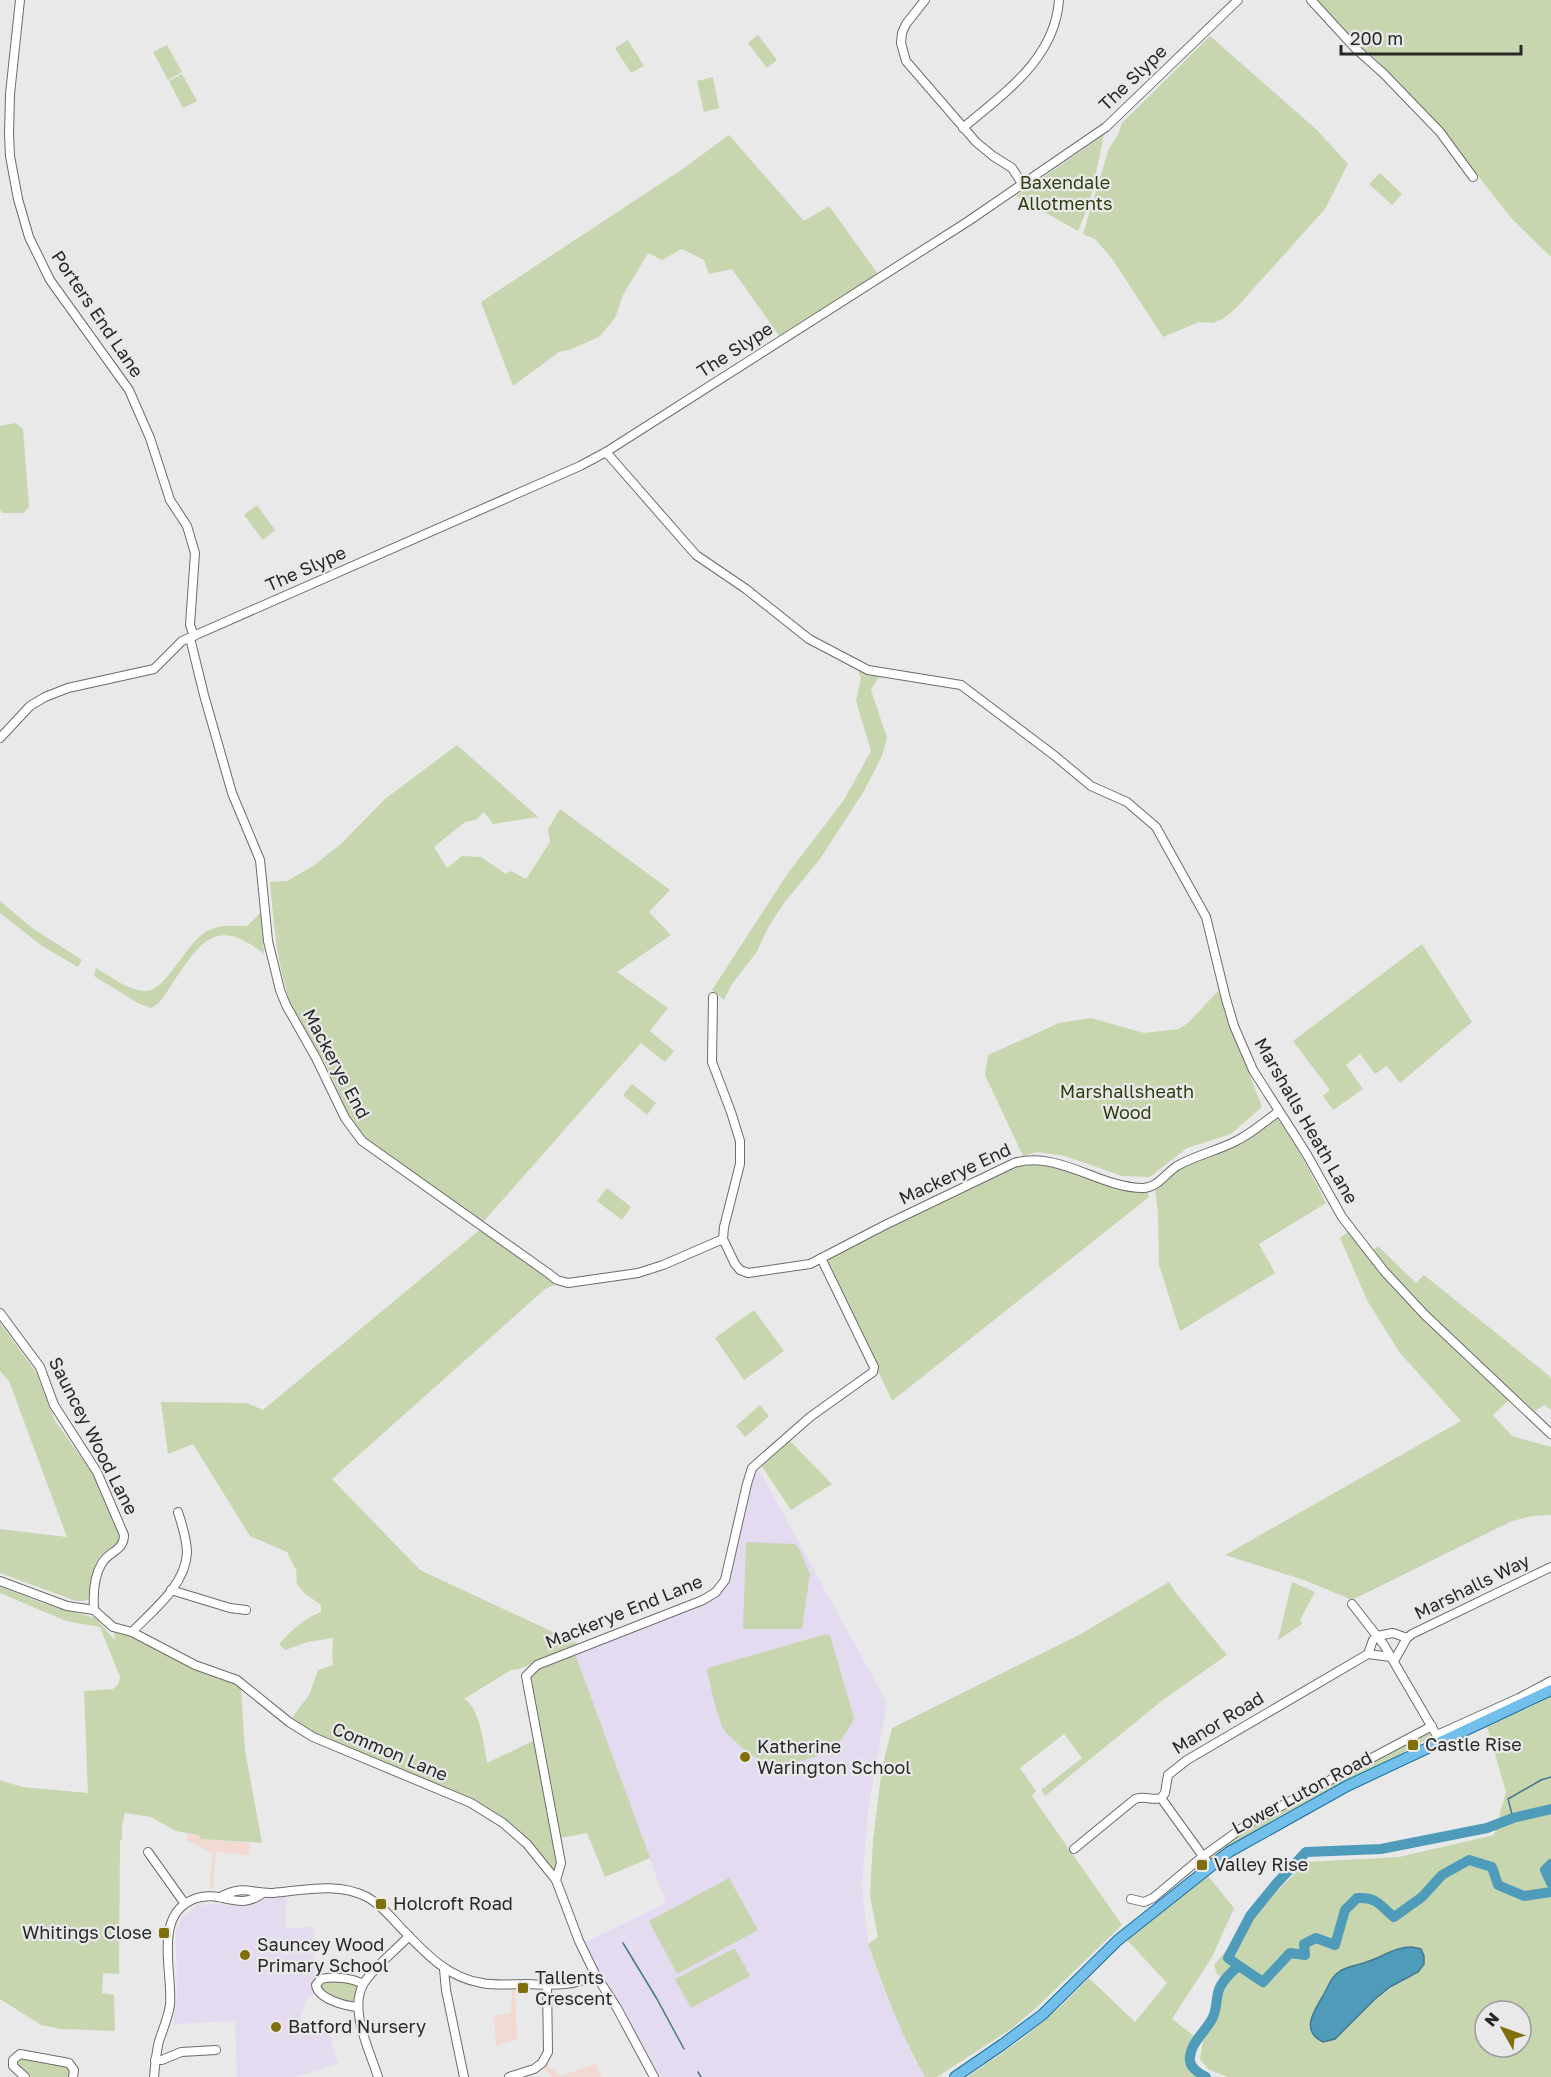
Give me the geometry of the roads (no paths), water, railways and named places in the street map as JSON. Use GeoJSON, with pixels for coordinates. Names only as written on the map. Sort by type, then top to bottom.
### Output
{"type":"FeatureCollection","features":[{"type":"Feature","properties":{"kind":"main road","name":"Lower Luton Road"},"geometry":{"type":"LineString","coordinates":[[955,2077],[1042,2015],[1118,1940],[1210,1866],[1253,1838],[1436,1734],[1523,1705],[1551,1690]]}},
{"type":"Feature","properties":{"kind":"street","name":"Porters End Lane"},"geometry":{"type":"LineString","coordinates":[[20,0],[10,94],[9,134],[10,156],[18,199],[29,237],[50,280],[129,390],[150,438],[170,500],[187,526],[195,553],[190,625],[192,637]]}},
{"type":"Feature","properties":{"kind":"street"},"geometry":{"type":"LineString","coordinates":[[963,128],[1020,79],[1035,62],[1050,37],[1057,16],[1059,0]]}},
{"type":"Feature","properties":{"kind":"street","name":"The Slype"},"geometry":{"type":"LineString","coordinates":[[192,637],[580,466],[606,452],[1023,185],[1106,127],[1238,0]]}},
{"type":"Feature","properties":{"kind":"street"},"geometry":{"type":"LineString","coordinates":[[1311,0],[1356,49],[1383,73],[1440,132],[1473,177]]}},
{"type":"Feature","properties":{"kind":"street"},"geometry":{"type":"LineString","coordinates":[[920,2],[902,33],[902,51],[906,61],[963,128],[983,149],[1012,168],[1023,185]]}},
{"type":"Feature","properties":{"kind":"street","name":"Marshalls Heath Lane"},"geometry":{"type":"LineString","coordinates":[[606,452],[696,555],[746,589],[809,639],[868,670],[961,685],[1091,786],[1127,802],[1156,827],[1206,917],[1234,1026],[1253,1070],[1306,1153],[1342,1217],[1394,1282],[1425,1315],[1551,1434]]}},
{"type":"Feature","properties":{"kind":"street"},"geometry":{"type":"LineString","coordinates":[[0,738],[30,706],[45,697],[68,688],[154,669],[179,643],[190,625]]}},
{"type":"Feature","properties":{"kind":"street"},"geometry":{"type":"LineString","coordinates":[[179,643],[192,637]]}},
{"type":"Feature","properties":{"kind":"street","name":"Mackerye End"},"geometry":{"type":"LineString","coordinates":[[192,637],[204,696],[236,806],[260,860],[268,941],[280,990],[345,1119],[362,1141],[564,1282],[588,1281],[638,1273],[663,1265],[723,1239],[735,1264],[740,1270],[748,1273],[798,1267],[1025,1160],[1048,1161],[1124,1185],[1145,1189],[1188,1159],[1236,1141],[1278,1112]]}},
{"type":"Feature","properties":{"kind":"street"},"geometry":{"type":"LineString","coordinates":[[713,998],[712,1062],[740,1141],[740,1164],[723,1239]]}},
{"type":"Feature","properties":{"kind":"street","name":"Mackerye End Lane"},"geometry":{"type":"LineString","coordinates":[[556,1880],[561,1863],[526,1676],[537,1665],[703,1600],[722,1587],[752,1468],[810,1417],[873,1372],[874,1367],[821,1258]]}},
{"type":"Feature","properties":{"kind":"street","name":"Sauncey Wood Lane"},"geometry":{"type":"LineString","coordinates":[[0,1313],[40,1367],[54,1405],[97,1472],[124,1535],[121,1547],[102,1562],[93,1594],[94,1610]]}},
{"type":"Feature","properties":{"kind":"street"},"geometry":{"type":"LineString","coordinates":[[132,1632],[171,1590],[183,1573],[187,1553],[178,1512]]}},
{"type":"Feature","properties":{"kind":"street","name":"Marshalls Way"},"geometry":{"type":"LineString","coordinates":[[1407,1638],[1551,1567]]}},
{"type":"Feature","properties":{"kind":"street","name":"Common Lane"},"geometry":{"type":"LineString","coordinates":[[0,1581],[67,1606],[94,1610],[113,1627],[132,1632],[195,1665],[237,1680],[289,1722],[313,1737],[482,1809],[502,1823],[526,1844],[556,1880],[579,1941],[595,1974],[617,2008],[654,2077]]}},
{"type":"Feature","properties":{"kind":"street"},"geometry":{"type":"LineString","coordinates":[[171,1590],[230,1608],[246,1610]]}},
{"type":"Feature","properties":{"kind":"street"},"geometry":{"type":"LineString","coordinates":[[1352,1604],[1393,1659],[1436,1734]]}},
{"type":"Feature","properties":{"kind":"street"},"geometry":{"type":"LineString","coordinates":[[1393,1633],[1407,1638],[1393,1659],[1368,1654],[1377,1636],[1393,1633]]}},
{"type":"Feature","properties":{"kind":"street","name":"Manor Road"},"geometry":{"type":"LineString","coordinates":[[1161,1798],[1165,1793],[1168,1775],[1187,1760],[1368,1654]]}},
{"type":"Feature","properties":{"kind":"street","name":"Lower Luton Road"},"geometry":{"type":"LineString","coordinates":[[1131,1899],[1139,1902],[1148,1901],[1202,1857],[1249,1823],[1551,1681]]}},
{"type":"Feature","properties":{"kind":"street"},"geometry":{"type":"LineString","coordinates":[[1074,1849],[1135,1799],[1161,1798],[1210,1866]]}},
{"type":"Feature","properties":{"kind":"street"},"geometry":{"type":"LineString","coordinates":[[147,1853],[185,1904]]}},
{"type":"Feature","properties":{"kind":"street"},"geometry":{"type":"LineString","coordinates":[[154,2077],[155,2060],[169,2007],[168,1931],[176,1913],[185,1904],[198,1898],[220,1897],[241,1889],[263,1893],[330,1888],[347,1889],[368,1898],[382,1908],[444,1969],[463,1978],[485,1984],[547,1984],[579,1982],[595,1974]]}},
{"type":"Feature","properties":{"kind":"street"},"geometry":{"type":"LineString","coordinates":[[241,1889],[242,1902]]}},
{"type":"Feature","properties":{"kind":"street"},"geometry":{"type":"LineString","coordinates":[[220,1897],[242,1902],[249,1901],[263,1893]]}},
{"type":"Feature","properties":{"kind":"street"},"geometry":{"type":"LineString","coordinates":[[378,2077],[357,2007],[359,1995],[363,1984],[409,1936]]}},
{"type":"Feature","properties":{"kind":"street"},"geometry":{"type":"LineString","coordinates":[[444,1969],[446,1990],[464,2077]]}},
{"type":"Feature","properties":{"kind":"street"},"geometry":{"type":"LineString","coordinates":[[357,2007],[323,1996],[318,1992],[316,1985],[323,1978],[355,1980],[363,1984]]}},
{"type":"Feature","properties":{"kind":"street"},"geometry":{"type":"LineString","coordinates":[[446,1990],[463,1978]]}},
{"type":"Feature","properties":{"kind":"street"},"geometry":{"type":"LineString","coordinates":[[509,2077],[534,2069],[542,2063],[548,2052],[547,1984]]}},
{"type":"Feature","properties":{"kind":"street"},"geometry":{"type":"LineString","coordinates":[[155,2060],[162,2060],[181,2052],[216,2050]]}},
{"type":"Feature","properties":{"kind":"street"},"geometry":{"type":"LineString","coordinates":[[26,2077],[13,2066],[13,2060],[20,2054],[69,2063],[74,2070],[73,2077]]}},
{"type":"Feature","properties":{"kind":"water"},"geometry":{"type":"Polygon","coordinates":[[[1412,1947],[1421,1949],[1424,1956],[1424,1964],[1418,1972],[1390,1987],[1375,1999],[1335,2039],[1323,2042],[1316,2037],[1310,2026],[1311,2020],[1330,1981],[1337,1973],[1396,1950],[1412,1947]]]}},
{"type":"Feature","properties":{"kind":"waterway"},"geometry":{"type":"LineString","coordinates":[[1513,1818],[1508,1799],[1541,1780],[1551,1777]]}},
{"type":"Feature","properties":{"kind":"waterway"},"geometry":{"type":"LineString","coordinates":[[1239,1966],[1228,1958],[1250,1916],[1306,1852],[1381,1849],[1487,1828],[1513,1818],[1551,1809]]}},
{"type":"Feature","properties":{"kind":"waterway"},"geometry":{"type":"LineString","coordinates":[[1206,2077],[1192,2066],[1190,2055],[1194,2044],[1214,2015],[1218,1991],[1226,1978],[1239,1966],[1263,1982],[1290,1953],[1305,1955],[1304,1944],[1316,1938],[1335,1945],[1345,1910],[1357,1898],[1374,1900],[1394,1917],[1422,1897],[1442,1875],[1469,1860],[1492,1867],[1498,1885],[1524,1896],[1551,1892]]}},
{"type":"Feature","properties":{"kind":"waterway"},"geometry":{"type":"LineString","coordinates":[[1551,1864],[1545,1870],[1551,1883]]}},
{"type":"Feature","properties":{"kind":"waterway"},"geometry":{"type":"LineString","coordinates":[[623,1943],[684,2049]]}},
{"type":"Feature","properties":{"kind":"waterway"},"geometry":{"type":"LineString","coordinates":[[698,2072],[701,2077]]}},
{"type":"Feature","properties":{"kind":"place","name":"Castle Rise"},"geometry":{"type":"Point","coordinates":[1413,1745]}},
{"type":"Feature","properties":{"kind":"place","name":"Katherine Warington School"},"geometry":{"type":"Point","coordinates":[745,1757]}},
{"type":"Feature","properties":{"kind":"place","name":"Valley Rise"},"geometry":{"type":"Point","coordinates":[1202,1865]}},
{"type":"Feature","properties":{"kind":"place","name":"Holcroft Road"},"geometry":{"type":"Point","coordinates":[381,1904]}},
{"type":"Feature","properties":{"kind":"place","name":"Whitings Close"},"geometry":{"type":"Point","coordinates":[164,1933]}},
{"type":"Feature","properties":{"kind":"place","name":"Sauncey Wood Primary School"},"geometry":{"type":"Point","coordinates":[245,1955]}},
{"type":"Feature","properties":{"kind":"place","name":"Tallents Crescent"},"geometry":{"type":"Point","coordinates":[523,1988]}},
{"type":"Feature","properties":{"kind":"place","name":"Batford Nursery"},"geometry":{"type":"Point","coordinates":[276,2027]}},
{"type":"Feature","properties":{"kind":"park label","name":"Baxendale Allotments"},"geometry":{"type":"Point","coordinates":[1065,193]}},
{"type":"Feature","properties":{"kind":"park label","name":"Marshallsheath Wood"},"geometry":{"type":"Point","coordinates":[1127,1102]}}]}
